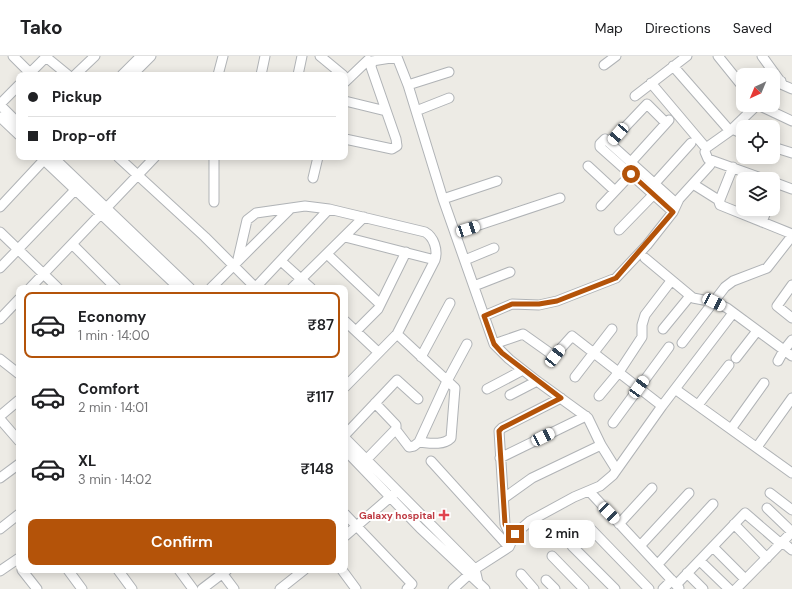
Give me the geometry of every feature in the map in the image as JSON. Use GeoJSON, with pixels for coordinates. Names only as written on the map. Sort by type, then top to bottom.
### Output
{"type":"FeatureCollection","features":[{"type":"Feature","properties":{"kind":"street"},"geometry":{"type":"LineString","coordinates":[[13,56],[27,72]]}},
{"type":"Feature","properties":{"kind":"street"},"geometry":{"type":"LineString","coordinates":[[31,72],[47,56],[65,72]]}},
{"type":"Feature","properties":{"kind":"street"},"geometry":{"type":"LineString","coordinates":[[78,72],[95,56]]}},
{"type":"Feature","properties":{"kind":"street"},"geometry":{"type":"LineString","coordinates":[[125,72],[141,56]]}},
{"type":"Feature","properties":{"kind":"street"},"geometry":{"type":"LineString","coordinates":[[135,72],[151,56]]}},
{"type":"Feature","properties":{"kind":"street"},"geometry":{"type":"LineString","coordinates":[[220,72],[223,56]]}},
{"type":"Feature","properties":{"kind":"street"},"geometry":{"type":"LineString","coordinates":[[262,72],[265,56]]}},
{"type":"Feature","properties":{"kind":"street"},"geometry":{"type":"LineString","coordinates":[[299,72],[302,56]]}},
{"type":"Feature","properties":{"kind":"street"},"geometry":{"type":"LineString","coordinates":[[320,56],[338,72]]}},
{"type":"Feature","properties":{"kind":"street"},"geometry":{"type":"LineString","coordinates":[[604,65],[616,56]]}},
{"type":"Feature","properties":{"kind":"street"},"geometry":{"type":"LineString","coordinates":[[634,96],[686,56]]}},
{"type":"Feature","properties":{"kind":"street"},"geometry":{"type":"LineString","coordinates":[[718,56],[736,78]]}},
{"type":"Feature","properties":{"kind":"street"},"geometry":{"type":"LineString","coordinates":[[762,56],[783,85],[792,89]]}},
{"type":"Feature","properties":{"kind":"street"},"geometry":{"type":"LineString","coordinates":[[348,76],[368,59],[399,57],[443,199],[494,344],[522,370],[588,418],[601,445],[616,469]]}},
{"type":"Feature","properties":{"kind":"street"},"geometry":{"type":"LineString","coordinates":[[348,140],[388,148],[394,148],[397,144],[368,59]]}},
{"type":"Feature","properties":{"kind":"street"},"geometry":{"type":"LineString","coordinates":[[673,66],[731,130],[736,132]]}},
{"type":"Feature","properties":{"kind":"street"},"geometry":{"type":"LineString","coordinates":[[408,85],[449,72]]}},
{"type":"Feature","properties":{"kind":"street"},"geometry":{"type":"LineString","coordinates":[[651,83],[706,148],[705,152],[708,159],[746,172]]}},
{"type":"Feature","properties":{"kind":"street"},"geometry":{"type":"LineString","coordinates":[[16,88],[0,105],[16,121]]}},
{"type":"Feature","properties":{"kind":"street"},"geometry":{"type":"LineString","coordinates":[[416,111],[449,98]]}},
{"type":"Feature","properties":{"kind":"street"},"geometry":{"type":"LineString","coordinates":[[348,102],[386,111]]}},
{"type":"Feature","properties":{"kind":"street"},"geometry":{"type":"LineString","coordinates":[[601,206],[616,191],[633,168],[670,120],[647,104],[610,143],[604,139],[600,145],[633,168],[655,183],[675,208]]}},
{"type":"Feature","properties":{"kind":"street"},"geometry":{"type":"LineString","coordinates":[[706,148],[731,130],[750,112]]}},
{"type":"Feature","properties":{"kind":"street"},"geometry":{"type":"LineString","coordinates":[[773,112],[792,121]]}},
{"type":"Feature","properties":{"kind":"street"},"geometry":{"type":"LineString","coordinates":[[0,117],[16,132]]}},
{"type":"Feature","properties":{"kind":"street"},"geometry":{"type":"LineString","coordinates":[[655,183],[691,143]]}},
{"type":"Feature","properties":{"kind":"street"},"geometry":{"type":"LineString","coordinates":[[780,149],[792,153]]}},
{"type":"Feature","properties":{"kind":"street"},"geometry":{"type":"LineString","coordinates":[[1,203],[46,160]]}},
{"type":"Feature","properties":{"kind":"street"},"geometry":{"type":"LineString","coordinates":[[48,160],[75,190],[103,211],[176,285]]}},
{"type":"Feature","properties":{"kind":"street"},"geometry":{"type":"LineString","coordinates":[[48,160],[187,285]]}},
{"type":"Feature","properties":{"kind":"street"},"geometry":{"type":"LineString","coordinates":[[121,160],[204,237],[235,263],[253,285]]}},
{"type":"Feature","properties":{"kind":"street"},"geometry":{"type":"LineString","coordinates":[[33,285],[151,160]]}},
{"type":"Feature","properties":{"kind":"street"},"geometry":{"type":"LineString","coordinates":[[214,160],[214,202]]}},
{"type":"Feature","properties":{"kind":"street"},"geometry":{"type":"LineString","coordinates":[[313,178],[317,160]]}},
{"type":"Feature","properties":{"kind":"street"},"geometry":{"type":"LineString","coordinates":[[484,316],[512,304],[539,304],[557,301],[616,278],[710,165]]}},
{"type":"Feature","properties":{"kind":"street"},"geometry":{"type":"LineString","coordinates":[[588,166],[616,191]]}},
{"type":"Feature","properties":{"kind":"street"},"geometry":{"type":"LineString","coordinates":[[720,201],[733,167]]}},
{"type":"Feature","properties":{"kind":"street"},"geometry":{"type":"LineString","coordinates":[[633,168],[654,194],[675,208]]}},
{"type":"Feature","properties":{"kind":"street"},"geometry":{"type":"LineString","coordinates":[[443,199],[497,181]]}},
{"type":"Feature","properties":{"kind":"street"},"geometry":{"type":"LineString","coordinates":[[682,342],[729,284],[770,265],[792,235],[720,205],[720,201],[693,184]]}},
{"type":"Feature","properties":{"kind":"street"},"geometry":{"type":"LineString","coordinates":[[780,187],[792,189]]}},
{"type":"Feature","properties":{"kind":"street"},"geometry":{"type":"LineString","coordinates":[[0,268],[75,190]]}},
{"type":"Feature","properties":{"kind":"street"},"geometry":{"type":"LineString","coordinates":[[619,230],[654,194]]}},
{"type":"Feature","properties":{"kind":"street"},"geometry":{"type":"LineString","coordinates":[[455,233],[560,198]]}},
{"type":"Feature","properties":{"kind":"street"},"geometry":{"type":"LineString","coordinates":[[235,263],[247,220],[250,216],[256,213],[305,206],[329,209],[428,234],[436,249],[435,260],[396,334],[348,384]]}},
{"type":"Feature","properties":{"kind":"street"},"geometry":{"type":"LineString","coordinates":[[214,285],[291,208]]}},
{"type":"Feature","properties":{"kind":"street"},"geometry":{"type":"LineString","coordinates":[[259,285],[329,209]]}},
{"type":"Feature","properties":{"kind":"street"},"geometry":{"type":"LineString","coordinates":[[762,222],[764,216]]}},
{"type":"Feature","properties":{"kind":"street"},"geometry":{"type":"LineString","coordinates":[[295,285],[364,217]]}},
{"type":"Feature","properties":{"kind":"street"},"geometry":{"type":"LineString","coordinates":[[0,232],[55,285]]}},
{"type":"Feature","properties":{"kind":"street"},"geometry":{"type":"LineString","coordinates":[[345,237],[435,260]]}},
{"type":"Feature","properties":{"kind":"street"},"geometry":{"type":"LineString","coordinates":[[72,244],[113,285]]}},
{"type":"Feature","properties":{"kind":"street"},"geometry":{"type":"LineString","coordinates":[[464,260],[494,248]]}},
{"type":"Feature","properties":{"kind":"street"},"geometry":{"type":"LineString","coordinates":[[356,331],[378,309],[406,252]]}},
{"type":"Feature","properties":{"kind":"street"},"geometry":{"type":"LineString","coordinates":[[327,254],[380,304]]}},
{"type":"Feature","properties":{"kind":"street"},"geometry":{"type":"LineString","coordinates":[[645,258],[690,296],[699,300],[714,302],[733,313],[792,356]]}},
{"type":"Feature","properties":{"kind":"street"},"geometry":{"type":"LineString","coordinates":[[281,261],[308,285]]}},
{"type":"Feature","properties":{"kind":"street"},"geometry":{"type":"LineString","coordinates":[[474,286],[510,272]]}},
{"type":"Feature","properties":{"kind":"street"},"geometry":{"type":"LineString","coordinates":[[599,396],[618,372],[642,337],[642,325],[645,315],[672,281]]}},
{"type":"Feature","properties":{"kind":"street"},"geometry":{"type":"LineString","coordinates":[[792,285],[777,306],[792,318]]}},
{"type":"Feature","properties":{"kind":"street"},"geometry":{"type":"LineString","coordinates":[[663,329],[690,296]]}},
{"type":"Feature","properties":{"kind":"street"},"geometry":{"type":"LineString","coordinates":[[421,358],[450,303]]}},
{"type":"Feature","properties":{"kind":"street"},"geometry":{"type":"LineString","coordinates":[[0,319],[16,304]]}},
{"type":"Feature","properties":{"kind":"street"},"geometry":{"type":"LineString","coordinates":[[453,589],[471,572],[510,543],[515,534],[530,521],[574,497],[589,491],[607,480],[733,313]]}},
{"type":"Feature","properties":{"kind":"street"},"geometry":{"type":"LineString","coordinates":[[348,324],[378,352]]}},
{"type":"Feature","properties":{"kind":"street"},"geometry":{"type":"LineString","coordinates":[[575,377],[612,329]]}},
{"type":"Feature","properties":{"kind":"street"},"geometry":{"type":"LineString","coordinates":[[698,405],[757,331]]}},
{"type":"Feature","properties":{"kind":"street"},"geometry":{"type":"LineString","coordinates":[[396,334],[456,388],[451,438],[446,442],[434,444],[419,442]]}},
{"type":"Feature","properties":{"kind":"street"},"geometry":{"type":"LineString","coordinates":[[494,344],[523,334],[554,356],[572,336],[662,406]]}},
{"type":"Feature","properties":{"kind":"street"},"geometry":{"type":"LineString","coordinates":[[778,361],[792,340]]}},
{"type":"Feature","properties":{"kind":"street"},"geometry":{"type":"LineString","coordinates":[[375,403],[396,425],[396,430],[409,446],[414,446],[419,442],[447,381],[467,344]]}},
{"type":"Feature","properties":{"kind":"street"},"geometry":{"type":"LineString","coordinates":[[613,423],[669,347]]}},
{"type":"Feature","properties":{"kind":"street"},"geometry":{"type":"LineString","coordinates":[[0,359],[16,372]]}},
{"type":"Feature","properties":{"kind":"street"},"geometry":{"type":"LineString","coordinates":[[487,389],[522,370]]}},
{"type":"Feature","properties":{"kind":"street"},"geometry":{"type":"LineString","coordinates":[[348,375],[352,379]]}},
{"type":"Feature","properties":{"kind":"street"},"geometry":{"type":"LineString","coordinates":[[348,434],[397,380],[418,399]]}},
{"type":"Feature","properties":{"kind":"street"},"geometry":{"type":"LineString","coordinates":[[510,395],[537,381]]}},
{"type":"Feature","properties":{"kind":"street"},"geometry":{"type":"LineString","coordinates":[[731,429],[764,383]]}},
{"type":"Feature","properties":{"kind":"street"},"geometry":{"type":"LineString","coordinates":[[675,389],[792,473]]}},
{"type":"Feature","properties":{"kind":"street"},"geometry":{"type":"LineString","coordinates":[[510,543],[505,524],[500,458],[500,429],[561,398]]}},
{"type":"Feature","properties":{"kind":"street"},"geometry":{"type":"LineString","coordinates":[[757,447],[792,398]]}},
{"type":"Feature","properties":{"kind":"street"},"geometry":{"type":"LineString","coordinates":[[0,416],[16,403]]}},
{"type":"Feature","properties":{"kind":"street"},"geometry":{"type":"LineString","coordinates":[[500,458],[586,416]]}},
{"type":"Feature","properties":{"kind":"street"},"geometry":{"type":"LineString","coordinates":[[0,419],[16,438]]}},
{"type":"Feature","properties":{"kind":"street"},"geometry":{"type":"LineString","coordinates":[[367,459],[396,430]]}},
{"type":"Feature","properties":{"kind":"street"},"geometry":{"type":"LineString","coordinates":[[348,440],[367,459],[394,494]]}},
{"type":"Feature","properties":{"kind":"street"},"geometry":{"type":"LineString","coordinates":[[504,498],[532,478],[601,445]]}},
{"type":"Feature","properties":{"kind":"street"},"geometry":{"type":"LineString","coordinates":[[348,453],[394,494],[471,572],[482,586]]}},
{"type":"Feature","properties":{"kind":"street"},"geometry":{"type":"LineString","coordinates":[[431,461],[510,543]]}},
{"type":"Feature","properties":{"kind":"street"},"geometry":{"type":"LineString","coordinates":[[0,478],[16,466]]}},
{"type":"Feature","properties":{"kind":"street"},"geometry":{"type":"LineString","coordinates":[[619,524],[652,488]]}},
{"type":"Feature","properties":{"kind":"street"},"geometry":{"type":"LineString","coordinates":[[589,491],[676,584]]}},
{"type":"Feature","properties":{"kind":"street"},"geometry":{"type":"LineString","coordinates":[[640,546],[689,493]]}},
{"type":"Feature","properties":{"kind":"street"},"geometry":{"type":"LineString","coordinates":[[770,493],[792,510]]}},
{"type":"Feature","properties":{"kind":"street"},"geometry":{"type":"LineString","coordinates":[[348,534],[394,494]]}},
{"type":"Feature","properties":{"kind":"street"},"geometry":{"type":"LineString","coordinates":[[658,564],[713,504]]}},
{"type":"Feature","properties":{"kind":"street"},"geometry":{"type":"LineString","coordinates":[[713,547],[741,585],[792,532],[766,508]]}},
{"type":"Feature","properties":{"kind":"street"},"geometry":{"type":"LineString","coordinates":[[663,589],[676,584],[700,561],[734,524],[747,513],[781,544],[786,545],[792,550]]}},
{"type":"Feature","properties":{"kind":"street"},"geometry":{"type":"LineString","coordinates":[[0,528],[16,516]]}},
{"type":"Feature","properties":{"kind":"street"},"geometry":{"type":"LineString","coordinates":[[348,518],[412,587]]}},
{"type":"Feature","properties":{"kind":"street"},"geometry":{"type":"LineString","coordinates":[[734,524],[767,558]]}},
{"type":"Feature","properties":{"kind":"street"},"geometry":{"type":"LineString","coordinates":[[588,526],[649,589]]}},
{"type":"Feature","properties":{"kind":"street"},"geometry":{"type":"LineString","coordinates":[[572,546],[615,589]]}},
{"type":"Feature","properties":{"kind":"street"},"geometry":{"type":"LineString","coordinates":[[552,556],[584,589]]}},
{"type":"Feature","properties":{"kind":"street"},"geometry":{"type":"LineString","coordinates":[[700,561],[729,589]]}},
{"type":"Feature","properties":{"kind":"street"},"geometry":{"type":"LineString","coordinates":[[0,571],[16,563]]}},
{"type":"Feature","properties":{"kind":"street"},"geometry":{"type":"LineString","coordinates":[[24,573],[37,589]]}},
{"type":"Feature","properties":{"kind":"street"},"geometry":{"type":"LineString","coordinates":[[70,573],[82,589]]}},
{"type":"Feature","properties":{"kind":"street"},"geometry":{"type":"LineString","coordinates":[[120,573],[132,589]]}},
{"type":"Feature","properties":{"kind":"street"},"geometry":{"type":"LineString","coordinates":[[181,573],[193,589]]}},
{"type":"Feature","properties":{"kind":"street"},"geometry":{"type":"LineString","coordinates":[[202,589],[223,573]]}},
{"type":"Feature","properties":{"kind":"street"},"geometry":{"type":"LineString","coordinates":[[225,573],[234,589]]}},
{"type":"Feature","properties":{"kind":"street"},"geometry":{"type":"LineString","coordinates":[[280,589],[300,573]]}},
{"type":"Feature","properties":{"kind":"street"},"geometry":{"type":"LineString","coordinates":[[344,573],[356,589]]}},
{"type":"Feature","properties":{"kind":"street"},"geometry":{"type":"LineString","coordinates":[[521,574],[534,589]]}},
{"type":"Feature","properties":{"kind":"street"},"geometry":{"type":"LineString","coordinates":[[687,574],[703,589]]}},
{"type":"Feature","properties":{"kind":"street"},"geometry":{"type":"LineString","coordinates":[[546,580],[555,589]]}},
{"type":"Feature","properties":{"kind":"place","name":"Galaxy hospital"},"geometry":{"type":"Point","coordinates":[444,515]}},
{"type":"Feature","properties":{"kind":"route"},"geometry":{"type":"LineString","coordinates":[[515,534],[512,539],[505,524],[499,431],[500,429],[561,398],[502,353],[494,344],[484,316],[512,304],[539,304],[557,301],[589,290],[616,278],[640,253],[673,212],[631,174]]}}]}
